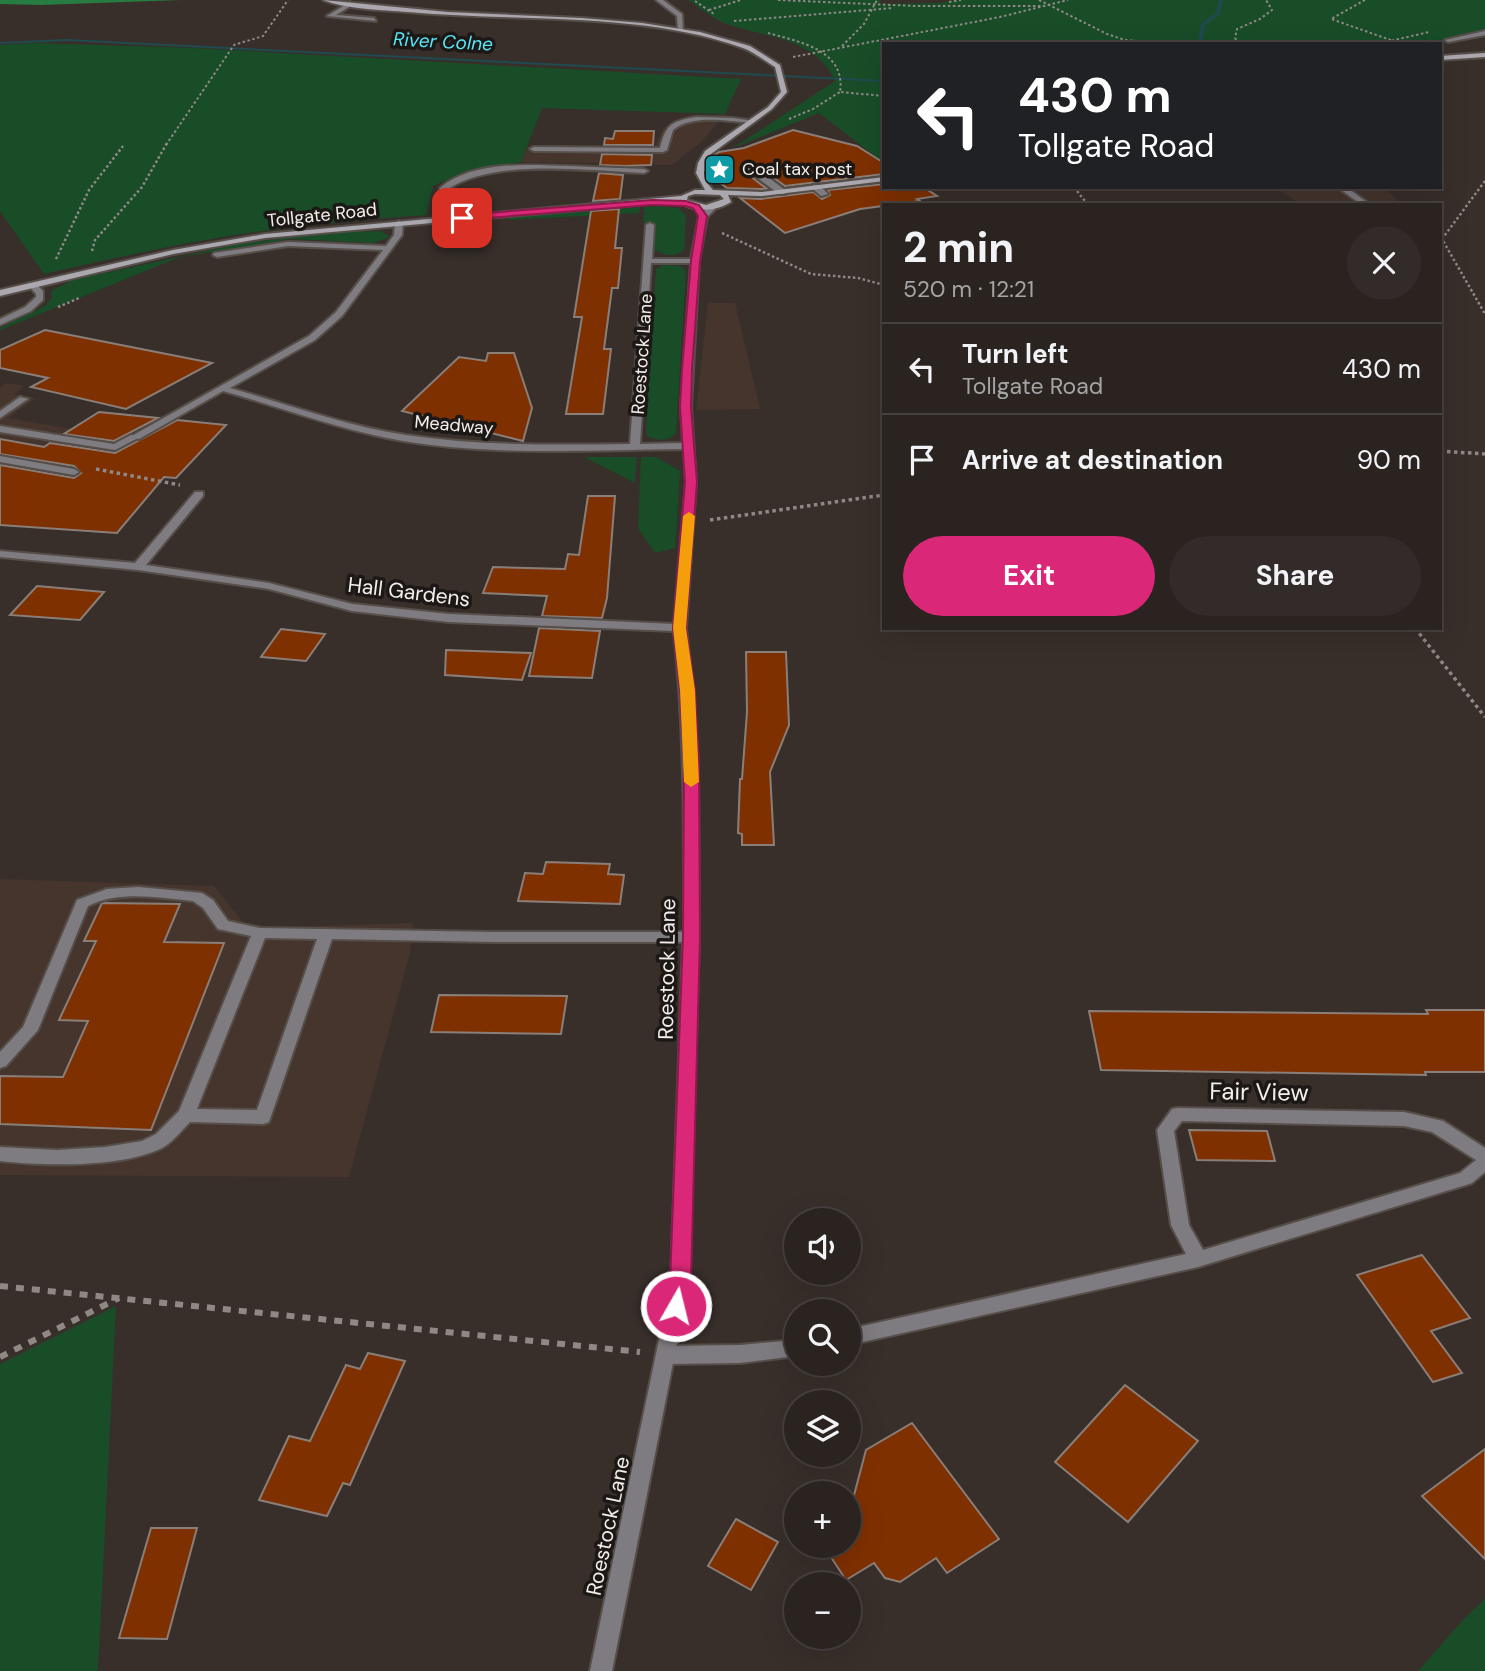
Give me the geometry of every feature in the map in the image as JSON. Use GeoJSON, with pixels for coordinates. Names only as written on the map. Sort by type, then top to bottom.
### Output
{"type":"FeatureCollection","features":[{"type":"Feature","properties":{"kind":"street"},"geometry":{"type":"LineString","coordinates":[[327,0],[436,13],[632,24],[681,30],[742,44],[777,64],[784,75],[786,85],[776,102],[708,153],[701,162],[701,182],[686,198]]}},
{"type":"Feature","properties":{"kind":"street"},"geometry":{"type":"LineString","coordinates":[[659,0],[680,15],[681,30]]}},
{"type":"Feature","properties":{"kind":"street"},"geometry":{"type":"LineString","coordinates":[[349,4],[330,16],[374,20]]}},
{"type":"Feature","properties":{"kind":"street"},"geometry":{"type":"LineString","coordinates":[[1448,40],[1485,33]]}},
{"type":"Feature","properties":{"kind":"street"},"geometry":{"type":"LineString","coordinates":[[1442,58],[1485,55]]}},
{"type":"Feature","properties":{"kind":"street"},"geometry":{"type":"LineString","coordinates":[[534,149],[663,150],[669,129],[675,124],[698,119],[751,121]]}},
{"type":"Feature","properties":{"kind":"street"},"geometry":{"type":"LineString","coordinates":[[440,219],[444,188],[461,178],[509,168],[643,171]]}},
{"type":"Feature","properties":{"kind":"street"},"geometry":{"type":"LineString","coordinates":[[750,168],[782,192]]}},
{"type":"Feature","properties":{"kind":"street"},"geometry":{"type":"LineString","coordinates":[[686,198],[703,216],[724,199],[882,179]]}},
{"type":"Feature","properties":{"kind":"street"},"geometry":{"type":"LineString","coordinates":[[701,182],[724,199]]}},
{"type":"Feature","properties":{"kind":"street"},"geometry":{"type":"LineString","coordinates":[[816,187],[824,194]]}},
{"type":"Feature","properties":{"kind":"street"},"geometry":{"type":"LineString","coordinates":[[1344,189],[1364,203]]}},
{"type":"Feature","properties":{"kind":"street"},"geometry":{"type":"LineString","coordinates":[[686,198],[710,191]]}},
{"type":"Feature","properties":{"kind":"street","name":"Tollgate Road"},"geometry":{"type":"LineString","coordinates":[[0,293],[233,241],[440,219],[686,198]]}},
{"type":"Feature","properties":{"kind":"street"},"geometry":{"type":"LineString","coordinates":[[696,206],[713,206]]}},
{"type":"Feature","properties":{"kind":"street","name":"Roestock Lane"},"geometry":{"type":"LineString","coordinates":[[601,1671],[680,1282],[691,937],[691,765],[680,628],[691,482],[687,369],[695,261],[703,216]]}},
{"type":"Feature","properties":{"kind":"street"},"geometry":{"type":"LineString","coordinates":[[0,429],[115,447],[135,437],[291,351],[326,326],[339,314],[398,235],[399,223]]}},
{"type":"Feature","properties":{"kind":"street","name":"Roestock Lane"},"geometry":{"type":"LineString","coordinates":[[635,446],[650,225]]}},
{"type":"Feature","properties":{"kind":"street"},"geometry":{"type":"LineString","coordinates":[[216,255],[288,244],[388,248]]}},
{"type":"Feature","properties":{"kind":"street"},"geometry":{"type":"LineString","coordinates":[[648,261],[695,261]]}},
{"type":"Feature","properties":{"kind":"street"},"geometry":{"type":"LineString","coordinates":[[0,322],[36,304],[40,293],[32,285]]}},
{"type":"Feature","properties":{"kind":"street","name":"Meadway"},"geometry":{"type":"LineString","coordinates":[[225,388],[370,430],[426,441],[534,447],[688,446]]}},
{"type":"Feature","properties":{"kind":"street"},"geometry":{"type":"LineString","coordinates":[[0,415],[23,399]]}},
{"type":"Feature","properties":{"kind":"street"},"geometry":{"type":"LineString","coordinates":[[0,459],[74,472]]}},
{"type":"Feature","properties":{"kind":"street"},"geometry":{"type":"LineString","coordinates":[[138,567],[199,494]]}},
{"type":"Feature","properties":{"kind":"street","name":"Hall Gardens"},"geometry":{"type":"LineString","coordinates":[[0,554],[138,567],[269,586],[352,607],[449,618],[680,628]]}},
{"type":"Feature","properties":{"kind":"street"},"geometry":{"type":"LineString","coordinates":[[0,1062],[6,1049],[30,1030],[82,903],[92,896],[107,892],[197,895],[208,904],[223,925],[260,933],[691,937]]}},
{"type":"Feature","properties":{"kind":"street"},"geometry":{"type":"LineString","coordinates":[[0,1154],[22,1158],[120,1152],[157,1143],[186,1115],[260,933]]}},
{"type":"Feature","properties":{"kind":"street"},"geometry":{"type":"LineString","coordinates":[[186,1115],[263,1117],[326,934]]}},
{"type":"Feature","properties":{"kind":"street","name":"Fair View"},"geometry":{"type":"LineString","coordinates":[[1198,1259],[1180,1225],[1165,1130],[1178,1114],[1404,1119],[1437,1126],[1485,1159]]}},
{"type":"Feature","properties":{"kind":"street"},"geometry":{"type":"LineString","coordinates":[[861,1335],[1198,1259],[1466,1178],[1485,1159]]}},
{"type":"Feature","properties":{"kind":"street"},"geometry":{"type":"LineString","coordinates":[[666,1355],[740,1354],[784,1349]]}},
{"type":"Feature","properties":{"kind":"path"},"geometry":{"type":"LineString","coordinates":[[88,272],[95,240],[142,187],[179,123],[234,45],[263,36],[288,0]]}},
{"type":"Feature","properties":{"kind":"path"},"geometry":{"type":"LineString","coordinates":[[708,10],[741,0]]}},
{"type":"Feature","properties":{"kind":"path"},"geometry":{"type":"LineString","coordinates":[[778,0],[915,6]]}},
{"type":"Feature","properties":{"kind":"path"},"geometry":{"type":"LineString","coordinates":[[841,47],[864,24],[877,0]]}},
{"type":"Feature","properties":{"kind":"path"},"geometry":{"type":"LineString","coordinates":[[938,5],[961,0]]}},
{"type":"Feature","properties":{"kind":"path"},"geometry":{"type":"LineString","coordinates":[[1039,0],[1107,34],[1125,40],[1150,42]]}},
{"type":"Feature","properties":{"kind":"path"},"geometry":{"type":"LineString","coordinates":[[777,64],[816,51],[988,21],[1068,0]]}},
{"type":"Feature","properties":{"kind":"path"},"geometry":{"type":"LineString","coordinates":[[1238,42],[1235,38],[1237,29],[1249,22],[1265,19],[1272,10],[1266,0]]}},
{"type":"Feature","properties":{"kind":"path"},"geometry":{"type":"LineString","coordinates":[[1365,0],[1331,19],[1396,42]]}},
{"type":"Feature","properties":{"kind":"path"},"geometry":{"type":"LineString","coordinates":[[724,22],[915,6],[1049,6]]}},
{"type":"Feature","properties":{"kind":"path"},"geometry":{"type":"LineString","coordinates":[[842,79],[840,92],[882,96]]}},
{"type":"Feature","properties":{"kind":"path"},"geometry":{"type":"LineString","coordinates":[[56,280],[52,273],[58,253],[89,190],[123,146]]}},
{"type":"Feature","properties":{"kind":"path"},"geometry":{"type":"LineString","coordinates":[[1485,181],[1442,239],[1485,313]]}},
{"type":"Feature","properties":{"kind":"path"},"geometry":{"type":"LineString","coordinates":[[1076,189],[1086,203]]}},
{"type":"Feature","properties":{"kind":"path"},"geometry":{"type":"LineString","coordinates":[[712,228],[811,274],[858,278],[882,284]]}},
{"type":"Feature","properties":{"kind":"path"},"geometry":{"type":"LineString","coordinates":[[1442,451],[1485,454]]}},
{"type":"Feature","properties":{"kind":"path"},"geometry":{"type":"LineString","coordinates":[[74,472],[96,469],[178,483],[199,494]]}},
{"type":"Feature","properties":{"kind":"path"},"geometry":{"type":"LineString","coordinates":[[689,524],[882,495]]}},
{"type":"Feature","properties":{"kind":"path"},"geometry":{"type":"LineString","coordinates":[[1417,630],[1485,717]]}},
{"type":"Feature","properties":{"kind":"path"},"geometry":{"type":"LineString","coordinates":[[0,1286],[666,1355]]}},
{"type":"Feature","properties":{"kind":"path"},"geometry":{"type":"LineString","coordinates":[[0,1357],[119,1297]]}},
{"type":"Feature","properties":{"kind":"shaded area"},"geometry":{"type":"Polygon","coordinates":[[[725,114],[702,141],[672,165],[521,162],[527,147],[655,146],[663,128],[678,120],[725,114]]]}},
{"type":"Feature","properties":{"kind":"shaded area"},"geometry":{"type":"Polygon","coordinates":[[[1276,189],[1385,189],[1400,203],[1300,203],[1276,189]]]}},
{"type":"Feature","properties":{"kind":"shaded area"},"geometry":{"type":"Polygon","coordinates":[[[708,303],[735,303],[760,409],[696,410],[708,303]]]}},
{"type":"Feature","properties":{"kind":"shaded area"},"geometry":{"type":"Polygon","coordinates":[[[6,383],[25,386],[14,394],[36,398],[8,418],[113,436],[135,443],[103,467],[64,484],[0,481],[0,388],[6,383]]]}},
{"type":"Feature","properties":{"kind":"shaded area"},"geometry":{"type":"Polygon","coordinates":[[[0,879],[214,886],[244,923],[276,927],[413,923],[410,953],[349,1177],[0,1175],[0,879]]]}},
{"type":"Feature","properties":{"kind":"green space"},"geometry":{"type":"Polygon","coordinates":[[[0,0],[181,0],[41,5],[0,4],[0,0]]]}},
{"type":"Feature","properties":{"kind":"green space"},"geometry":{"type":"Polygon","coordinates":[[[688,0],[881,0],[879,4],[939,3],[956,0],[1485,0],[1485,37],[1442,44],[882,42],[882,161],[819,113],[733,148],[835,81],[826,66],[802,47],[724,23],[688,0]]]}},
{"type":"Feature","properties":{"kind":"green space"},"geometry":{"type":"Polygon","coordinates":[[[34,43],[192,48],[741,79],[725,114],[542,108],[521,162],[461,174],[433,186],[426,215],[319,224],[228,236],[44,274],[0,211],[0,45],[34,43]]]}},
{"type":"Feature","properties":{"kind":"green space"},"geometry":{"type":"Polygon","coordinates":[[[640,207],[639,213],[509,220],[509,217],[640,207]]]}},
{"type":"Feature","properties":{"kind":"green space"},"geometry":{"type":"Polygon","coordinates":[[[644,207],[678,208],[686,215],[684,250],[676,254],[665,255],[654,249],[656,225],[644,224],[643,214],[654,213],[644,213],[644,207]]]}},
{"type":"Feature","properties":{"kind":"green space"},"geometry":{"type":"Polygon","coordinates":[[[373,230],[360,232],[381,231],[390,237],[373,243],[291,239],[180,257],[0,330],[45,306],[52,298],[51,291],[73,280],[238,244],[373,230]]]}},
{"type":"Feature","properties":{"kind":"green space"},"geometry":{"type":"Polygon","coordinates":[[[664,265],[680,266],[686,271],[676,433],[662,440],[647,436],[646,430],[656,269],[664,265]]]}},
{"type":"Feature","properties":{"kind":"green space"},"geometry":{"type":"Polygon","coordinates":[[[584,457],[637,457],[635,483],[584,457]]]}},
{"type":"Feature","properties":{"kind":"green space"},"geometry":{"type":"Polygon","coordinates":[[[641,457],[656,457],[680,471],[675,548],[655,553],[638,528],[641,457]]]}},
{"type":"Feature","properties":{"kind":"green space"},"geometry":{"type":"Polygon","coordinates":[[[116,1306],[98,1671],[0,1671],[0,1364],[116,1306]]]}},
{"type":"Feature","properties":{"kind":"green space"},"geometry":{"type":"Polygon","coordinates":[[[1485,1599],[1485,1671],[1418,1671],[1463,1620],[1485,1599]]]}},
{"type":"Feature","properties":{"kind":"building"},"geometry":{"type":"Polygon","coordinates":[[[793,130],[857,146],[882,162],[882,174],[785,186],[755,164],[745,164],[745,172],[767,189],[761,189],[727,188],[707,173],[713,156],[719,152],[744,148],[793,130]]]}},
{"type":"Feature","properties":{"kind":"building"},"geometry":{"type":"Polygon","coordinates":[[[615,131],[654,131],[653,145],[604,145],[605,138],[613,139],[615,131]]]}},
{"type":"Feature","properties":{"kind":"building"},"geometry":{"type":"Polygon","coordinates":[[[602,154],[652,155],[651,165],[600,165],[602,154]]]}},
{"type":"Feature","properties":{"kind":"building"},"geometry":{"type":"Polygon","coordinates":[[[599,173],[623,175],[620,199],[593,201],[599,173]]]}},
{"type":"Feature","properties":{"kind":"building"},"geometry":{"type":"Polygon","coordinates":[[[882,184],[882,189],[926,189],[937,196],[905,203],[882,203],[882,206],[860,209],[785,233],[740,198],[761,199],[813,192],[822,199],[830,195],[828,190],[882,184]]]}},
{"type":"Feature","properties":{"kind":"building"},"geometry":{"type":"Polygon","coordinates":[[[619,209],[615,248],[622,248],[618,288],[612,288],[604,349],[611,349],[603,414],[566,414],[582,317],[574,317],[591,211],[619,209]]]}},
{"type":"Feature","properties":{"kind":"building"},"geometry":{"type":"Polygon","coordinates":[[[45,330],[212,363],[126,409],[31,387],[48,378],[0,368],[0,350],[45,330]]]}},
{"type":"Feature","properties":{"kind":"building"},"geometry":{"type":"Polygon","coordinates":[[[488,353],[514,353],[532,408],[523,441],[402,411],[459,357],[486,361],[488,353]]]}},
{"type":"Feature","properties":{"kind":"building"},"geometry":{"type":"Polygon","coordinates":[[[99,412],[158,418],[114,441],[64,434],[99,412]]]}},
{"type":"Feature","properties":{"kind":"building"},"geometry":{"type":"Polygon","coordinates":[[[177,420],[226,425],[176,478],[164,477],[117,533],[0,525],[0,465],[74,478],[81,473],[74,466],[0,454],[0,439],[44,447],[50,443],[115,453],[177,420]]]}},
{"type":"Feature","properties":{"kind":"building"},"geometry":{"type":"Polygon","coordinates":[[[588,496],[615,496],[607,598],[602,618],[542,616],[547,596],[483,593],[493,567],[565,569],[568,554],[579,555],[588,496]]]}},
{"type":"Feature","properties":{"kind":"building"},"geometry":{"type":"Polygon","coordinates":[[[37,586],[104,592],[80,620],[10,615],[37,586]]]}},
{"type":"Feature","properties":{"kind":"building"},"geometry":{"type":"Polygon","coordinates":[[[539,628],[600,631],[592,678],[529,676],[539,628]]]}},
{"type":"Feature","properties":{"kind":"building"},"geometry":{"type":"Polygon","coordinates":[[[281,629],[325,634],[306,661],[261,657],[281,629]]]}},
{"type":"Feature","properties":{"kind":"building"},"geometry":{"type":"Polygon","coordinates":[[[446,650],[531,653],[522,680],[445,675],[446,650]]]}},
{"type":"Feature","properties":{"kind":"building"},"geometry":{"type":"Polygon","coordinates":[[[746,652],[786,652],[789,725],[770,772],[774,845],[742,845],[742,834],[738,833],[747,712],[746,652]]]}},
{"type":"Feature","properties":{"kind":"building"},"geometry":{"type":"Polygon","coordinates":[[[546,862],[610,864],[608,874],[624,875],[620,904],[518,901],[525,873],[543,874],[546,862]]]}},
{"type":"Feature","properties":{"kind":"building"},"geometry":{"type":"Polygon","coordinates":[[[102,903],[180,904],[164,942],[224,943],[151,1130],[0,1124],[0,1076],[63,1077],[88,1021],[59,1020],[96,941],[84,941],[102,903]]]}},
{"type":"Feature","properties":{"kind":"building"},"geometry":{"type":"Polygon","coordinates":[[[439,995],[567,996],[561,1034],[431,1032],[439,995]]]}},
{"type":"Feature","properties":{"kind":"building"},"geometry":{"type":"Polygon","coordinates":[[[1426,1010],[1485,1010],[1485,1072],[1425,1072],[1426,1075],[1101,1070],[1089,1011],[1428,1014],[1426,1010]]]}},
{"type":"Feature","properties":{"kind":"building"},"geometry":{"type":"Polygon","coordinates":[[[1189,1130],[1267,1131],[1275,1161],[1197,1160],[1189,1130]]]}},
{"type":"Feature","properties":{"kind":"building"},"geometry":{"type":"Polygon","coordinates":[[[1422,1255],[1470,1318],[1431,1331],[1462,1373],[1433,1382],[1357,1275],[1422,1255]]]}},
{"type":"Feature","properties":{"kind":"building"},"geometry":{"type":"Polygon","coordinates":[[[368,1353],[405,1361],[350,1485],[343,1483],[327,1516],[259,1500],[289,1436],[310,1441],[346,1365],[360,1369],[368,1353]]]}},
{"type":"Feature","properties":{"kind":"building"},"geometry":{"type":"Polygon","coordinates":[[[1125,1385],[1198,1441],[1128,1522],[1055,1462],[1125,1385]]]}},
{"type":"Feature","properties":{"kind":"building"},"geometry":{"type":"Polygon","coordinates":[[[912,1423],[999,1539],[947,1573],[936,1558],[900,1582],[885,1578],[874,1563],[859,1572],[841,1572],[832,1558],[861,1558],[861,1481],[858,1481],[866,1450],[912,1423]]]}},
{"type":"Feature","properties":{"kind":"building"},"geometry":{"type":"Polygon","coordinates":[[[1485,1449],[1485,1559],[1422,1496],[1485,1449]]]}},
{"type":"Feature","properties":{"kind":"building"},"geometry":{"type":"Polygon","coordinates":[[[736,1519],[778,1542],[751,1590],[708,1566],[736,1519]]]}},
{"type":"Feature","properties":{"kind":"building"},"geometry":{"type":"Polygon","coordinates":[[[151,1528],[197,1528],[167,1639],[119,1638],[151,1528]]]}},
{"type":"Feature","properties":{"kind":"waterway","name":"River Colne"},"geometry":{"type":"LineString","coordinates":[[1200,42],[1203,24],[1218,14],[1221,0]]}},
{"type":"Feature","properties":{"kind":"waterway","name":"River Colne"},"geometry":{"type":"LineString","coordinates":[[0,43],[67,40],[882,81]]}},
{"type":"Feature","properties":{"kind":"slow traffic"},"geometry":{"type":"LineString","coordinates":[[689,516],[680,628],[687,690],[691,782]]}},
{"type":"Feature","properties":{"kind":"place","name":"Coal tax post"},"geometry":{"type":"Point","coordinates":[719,169]}},
{"type":"Feature","properties":{"kind":"route"},"geometry":{"type":"LineString","coordinates":[[462,218],[652,202],[696,206],[703,216],[695,261],[687,369],[686,407],[691,482],[680,628],[691,765],[691,937],[680,1282],[676,1306]]}}]}
